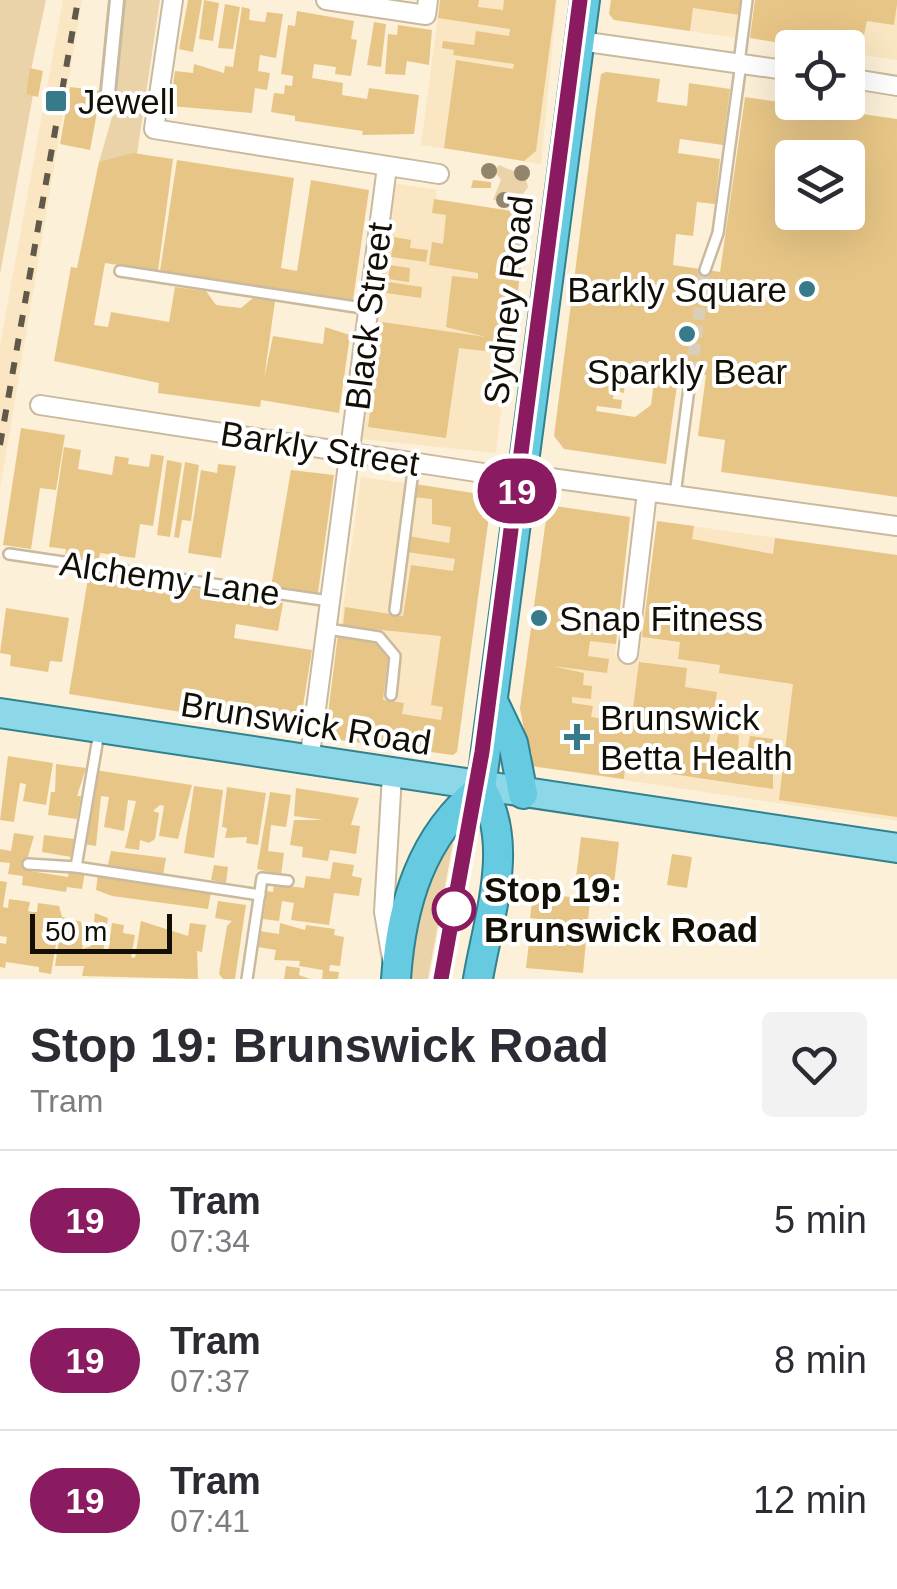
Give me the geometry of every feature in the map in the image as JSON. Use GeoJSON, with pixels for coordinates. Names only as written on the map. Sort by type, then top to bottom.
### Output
{"type":"FeatureCollection","features":[{"type":"Feature","properties":{"kind":"highway","name":"Sydney Road"},"geometry":{"type":"LineString","coordinates":[[481,788],[585,0]]}},
{"type":"Feature","properties":{"kind":"highway"},"geometry":{"type":"LineString","coordinates":[[493,700],[513,743],[523,794]]}},
{"type":"Feature","properties":{"kind":"highway"},"geometry":{"type":"LineString","coordinates":[[396,977],[402,917],[414,881],[448,817],[481,788],[498,820],[496,872],[478,979]]}},
{"type":"Feature","properties":{"kind":"main road","name":"Brunswick Road"},"geometry":{"type":"LineString","coordinates":[[0,713],[897,848]]}},
{"type":"Feature","properties":{"kind":"street"},"geometry":{"type":"LineString","coordinates":[[108,92],[117,0]]}},
{"type":"Feature","properties":{"kind":"street"},"geometry":{"type":"LineString","coordinates":[[173,0],[154,129],[439,174]]}},
{"type":"Feature","properties":{"kind":"street"},"geometry":{"type":"LineString","coordinates":[[326,0],[426,14],[428,0]]}},
{"type":"Feature","properties":{"kind":"street"},"geometry":{"type":"LineString","coordinates":[[580,41],[775,68]]}},
{"type":"Feature","properties":{"kind":"street"},"geometry":{"type":"LineString","coordinates":[[865,81],[897,86]]}},
{"type":"Feature","properties":{"kind":"street","name":"Black Street"},"geometry":{"type":"LineString","coordinates":[[309,762],[387,166]]}},
{"type":"Feature","properties":{"kind":"street","name":"Barkly Street"},"geometry":{"type":"LineString","coordinates":[[40,405],[414,463],[897,526]]}},
{"type":"Feature","properties":{"kind":"street"},"geometry":{"type":"LineString","coordinates":[[628,654],[647,492]]}},
{"type":"Feature","properties":{"kind":"street"},"geometry":{"type":"LineString","coordinates":[[392,774],[384,912],[396,977]]}},
{"type":"Feature","properties":{"kind":"lane"},"geometry":{"type":"LineString","coordinates":[[705,270],[718,233],[747,0]]}},
{"type":"Feature","properties":{"kind":"lane"},"geometry":{"type":"LineString","coordinates":[[120,271],[369,309]]}},
{"type":"Feature","properties":{"kind":"lane"},"geometry":{"type":"LineString","coordinates":[[675,495],[691,373]]}},
{"type":"Feature","properties":{"kind":"lane"},"geometry":{"type":"LineString","coordinates":[[395,610],[414,463]]}},
{"type":"Feature","properties":{"kind":"lane","name":"Alchemy Lane"},"geometry":{"type":"LineString","coordinates":[[8,554],[332,602]]}},
{"type":"Feature","properties":{"kind":"lane"},"geometry":{"type":"LineString","coordinates":[[328,630],[379,637],[396,656],[391,695]]}},
{"type":"Feature","properties":{"kind":"lane"},"geometry":{"type":"LineString","coordinates":[[76,868],[100,730]]}},
{"type":"Feature","properties":{"kind":"lane"},"geometry":{"type":"LineString","coordinates":[[28,864],[260,895]]}},
{"type":"Feature","properties":{"kind":"lane"},"geometry":{"type":"LineString","coordinates":[[248,979],[262,878],[288,881]]}},
{"type":"Feature","properties":{"kind":"shaded area"},"geometry":{"type":"Polygon","coordinates":[[[0,0],[46,0],[26,93],[33,95],[0,274],[0,0]]]}},
{"type":"Feature","properties":{"kind":"shaded area"},"geometry":{"type":"Polygon","coordinates":[[[63,0],[82,0],[0,489],[0,345],[63,0]]]}},
{"type":"Feature","properties":{"kind":"shaded area"},"geometry":{"type":"Polygon","coordinates":[[[124,0],[160,0],[137,154],[99,162],[115,107],[124,0]]]}},
{"type":"Feature","properties":{"kind":"shaded area"},"geometry":{"type":"Polygon","coordinates":[[[440,0],[557,0],[541,164],[421,145],[440,0]]]}},
{"type":"Feature","properties":{"kind":"shaded area"},"geometry":{"type":"Polygon","coordinates":[[[611,0],[742,0],[737,38],[614,20],[609,14],[611,0]]]}},
{"type":"Feature","properties":{"kind":"shaded area"},"geometry":{"type":"Polygon","coordinates":[[[755,0],[897,0],[897,60],[865,55],[865,30],[775,30],[775,41],[750,38],[755,0]]]}},
{"type":"Feature","properties":{"kind":"shaded area"},"geometry":{"type":"Polygon","coordinates":[[[499,165],[525,176],[528,187],[518,201],[493,200],[501,180],[494,171],[499,165]]]}},
{"type":"Feature","properties":{"kind":"shaded area"},"geometry":{"type":"Polygon","coordinates":[[[393,183],[437,190],[436,199],[526,213],[496,453],[361,439],[393,183]]]}},
{"type":"Feature","properties":{"kind":"shaded area"},"geometry":{"type":"Polygon","coordinates":[[[361,477],[486,495],[491,501],[457,752],[453,755],[325,738],[361,477]]]}},
{"type":"Feature","properties":{"kind":"shaded area"},"geometry":{"type":"Polygon","coordinates":[[[548,505],[630,517],[615,653],[639,658],[657,521],[897,555],[897,821],[531,766],[520,708],[548,505]]]}},
{"type":"Feature","properties":{"kind":"shaded area"},"geometry":{"type":"Polygon","coordinates":[[[455,832],[428,979],[407,979],[427,875],[455,832]]]}},
{"type":"Feature","properties":{"kind":"building"},"geometry":{"type":"Polygon","coordinates":[[[188,0],[202,0],[193,52],[179,49],[188,0]]]}},
{"type":"Feature","properties":{"kind":"building"},"geometry":{"type":"Polygon","coordinates":[[[204,0],[219,3],[213,41],[199,39],[204,0]]]}},
{"type":"Feature","properties":{"kind":"building"},"geometry":{"type":"Polygon","coordinates":[[[440,0],[479,0],[478,7],[503,10],[504,0],[556,0],[536,151],[524,161],[444,148],[456,60],[513,69],[514,64],[453,55],[454,50],[442,48],[443,41],[474,45],[476,31],[509,36],[510,29],[438,18],[440,0]]]}},
{"type":"Feature","properties":{"kind":"building"},"geometry":{"type":"Polygon","coordinates":[[[611,0],[742,0],[740,15],[693,8],[690,31],[614,20],[609,14],[611,0]]]}},
{"type":"Feature","properties":{"kind":"building"},"geometry":{"type":"Polygon","coordinates":[[[755,0],[897,0],[894,25],[867,21],[865,30],[775,30],[775,42],[750,38],[755,0]]]}},
{"type":"Feature","properties":{"kind":"building"},"geometry":{"type":"Polygon","coordinates":[[[225,4],[240,7],[233,49],[218,48],[225,4]]]}},
{"type":"Feature","properties":{"kind":"building"},"geometry":{"type":"Polygon","coordinates":[[[242,7],[250,9],[249,20],[265,22],[267,12],[283,14],[276,58],[260,55],[258,71],[270,73],[267,90],[255,88],[252,113],[170,106],[175,71],[193,73],[194,64],[224,73],[225,66],[233,67],[242,7]]]}},
{"type":"Feature","properties":{"kind":"building"},"geometry":{"type":"Polygon","coordinates":[[[297,11],[354,21],[351,39],[357,40],[351,76],[335,74],[336,67],[314,64],[312,78],[343,83],[342,95],[367,99],[369,88],[419,95],[414,134],[362,135],[363,131],[295,121],[295,116],[271,112],[274,93],[284,94],[285,85],[292,86],[293,76],[281,74],[288,25],[295,26],[297,11]]]}},
{"type":"Feature","properties":{"kind":"building"},"geometry":{"type":"Polygon","coordinates":[[[374,22],[386,24],[381,67],[367,65],[374,22]]]}},
{"type":"Feature","properties":{"kind":"building"},"geometry":{"type":"Polygon","coordinates":[[[398,25],[432,30],[429,65],[407,61],[405,75],[385,74],[388,34],[397,35],[398,25]]]}},
{"type":"Feature","properties":{"kind":"building"},"geometry":{"type":"Polygon","coordinates":[[[30,68],[43,71],[38,97],[26,94],[30,68]]]}},
{"type":"Feature","properties":{"kind":"building"},"geometry":{"type":"Polygon","coordinates":[[[601,74],[660,79],[657,102],[687,106],[689,83],[730,89],[723,145],[680,139],[678,153],[720,159],[715,204],[697,202],[693,236],[676,234],[673,265],[720,272],[745,97],[775,101],[775,120],[865,120],[865,114],[897,119],[897,497],[721,472],[725,440],[698,436],[706,375],[660,369],[658,382],[677,385],[666,464],[564,449],[554,436],[601,74]],[[601,374],[625,383],[624,393],[614,391],[613,399],[622,400],[621,409],[597,406],[596,411],[635,417],[651,405],[654,382],[601,374]]]}},
{"type":"Feature","properties":{"kind":"building"},"geometry":{"type":"Polygon","coordinates":[[[70,87],[101,91],[90,150],[60,144],[70,87]]]}},
{"type":"Feature","properties":{"kind":"building"},"geometry":{"type":"Polygon","coordinates":[[[133,153],[173,159],[158,271],[105,263],[94,325],[108,327],[111,312],[169,322],[175,287],[206,291],[216,305],[241,308],[253,298],[275,301],[264,379],[273,336],[323,344],[325,327],[350,335],[339,413],[261,400],[260,407],[158,393],[159,383],[54,361],[71,267],[77,268],[99,162],[133,153]]]}},
{"type":"Feature","properties":{"kind":"building"},"geometry":{"type":"Polygon","coordinates":[[[177,160],[294,178],[281,268],[297,271],[311,180],[369,190],[353,300],[160,271],[177,160]]]}},
{"type":"Feature","properties":{"kind":"building"},"geometry":{"type":"Polygon","coordinates":[[[473,180],[491,182],[491,188],[471,188],[473,180]]]}},
{"type":"Feature","properties":{"kind":"building"},"geometry":{"type":"Polygon","coordinates":[[[434,199],[518,212],[516,226],[526,227],[510,354],[459,348],[446,438],[368,427],[382,322],[486,337],[446,327],[452,276],[478,279],[478,273],[429,265],[432,242],[443,244],[446,215],[432,213],[434,199]]]}},
{"type":"Feature","properties":{"kind":"building"},"geometry":{"type":"Polygon","coordinates":[[[394,237],[411,240],[410,248],[428,250],[426,262],[391,257],[394,237]]]}},
{"type":"Feature","properties":{"kind":"building"},"geometry":{"type":"Polygon","coordinates":[[[390,265],[410,268],[409,282],[388,279],[390,265]]]}},
{"type":"Feature","properties":{"kind":"building"},"geometry":{"type":"Polygon","coordinates":[[[388,282],[422,287],[421,298],[386,293],[388,282]]]}},
{"type":"Feature","properties":{"kind":"building"},"geometry":{"type":"Polygon","coordinates":[[[21,428],[65,435],[56,490],[40,488],[31,549],[3,545],[21,428]]]}},
{"type":"Feature","properties":{"kind":"building"},"geometry":{"type":"Polygon","coordinates":[[[64,447],[81,450],[78,469],[112,475],[115,456],[129,458],[128,464],[149,467],[151,454],[164,456],[153,526],[140,524],[135,558],[100,553],[99,560],[65,555],[66,549],[49,547],[64,447]]]}},
{"type":"Feature","properties":{"kind":"building"},"geometry":{"type":"Polygon","coordinates":[[[167,460],[182,463],[170,537],[157,535],[167,460]]]}},
{"type":"Feature","properties":{"kind":"building"},"geometry":{"type":"Polygon","coordinates":[[[185,462],[199,465],[191,521],[182,520],[179,538],[174,537],[185,462]]]}},
{"type":"Feature","properties":{"kind":"building"},"geometry":{"type":"Polygon","coordinates":[[[218,464],[236,466],[221,558],[188,553],[201,470],[217,473],[218,464]]]}},
{"type":"Feature","properties":{"kind":"building"},"geometry":{"type":"Polygon","coordinates":[[[291,470],[334,475],[318,593],[271,587],[291,470]]]}},
{"type":"Feature","properties":{"kind":"building"},"geometry":{"type":"Polygon","coordinates":[[[415,484],[486,495],[491,501],[457,752],[453,755],[325,738],[338,634],[375,640],[388,657],[383,700],[404,703],[402,714],[441,720],[443,707],[431,705],[441,636],[343,626],[345,607],[403,616],[411,565],[453,571],[455,559],[407,552],[408,536],[449,543],[451,527],[432,524],[432,499],[413,497],[415,484]]]}},
{"type":"Feature","properties":{"kind":"building"},"geometry":{"type":"Polygon","coordinates":[[[548,505],[630,517],[616,644],[590,641],[588,656],[609,659],[607,673],[552,666],[584,673],[583,685],[592,686],[591,699],[572,697],[572,703],[593,706],[591,717],[631,723],[639,662],[687,668],[685,687],[717,692],[708,748],[715,749],[719,731],[739,735],[738,752],[747,753],[750,736],[773,739],[773,789],[625,767],[624,779],[531,766],[532,752],[528,751],[520,708],[548,505]]]}},
{"type":"Feature","properties":{"kind":"building"},"geometry":{"type":"Polygon","coordinates":[[[657,521],[694,526],[692,539],[773,554],[775,538],[897,555],[897,817],[779,800],[793,684],[719,673],[720,665],[678,659],[680,642],[642,637],[657,521]]]}},
{"type":"Feature","properties":{"kind":"building"},"geometry":{"type":"Polygon","coordinates":[[[89,572],[283,603],[278,631],[236,624],[234,638],[312,650],[299,731],[69,694],[89,572]]]}},
{"type":"Feature","properties":{"kind":"building"},"geometry":{"type":"Polygon","coordinates":[[[6,608],[69,618],[62,662],[50,661],[48,672],[10,666],[11,655],[0,653],[6,608]]]}},
{"type":"Feature","properties":{"kind":"building"},"geometry":{"type":"Polygon","coordinates":[[[8,756],[53,763],[46,805],[23,801],[26,784],[20,783],[14,822],[0,820],[8,756]]]}},
{"type":"Feature","properties":{"kind":"building"},"geometry":{"type":"Polygon","coordinates":[[[56,764],[86,768],[77,796],[81,796],[77,819],[48,815],[51,792],[55,792],[56,764]]]}},
{"type":"Feature","properties":{"kind":"building"},"geometry":{"type":"Polygon","coordinates":[[[95,770],[192,785],[178,839],[159,836],[164,806],[160,805],[153,811],[159,813],[155,839],[149,843],[140,840],[139,850],[125,848],[136,801],[128,800],[124,831],[104,827],[109,797],[101,796],[96,846],[83,844],[95,770]]]}},
{"type":"Feature","properties":{"kind":"building"},"geometry":{"type":"Polygon","coordinates":[[[194,786],[223,790],[214,858],[184,853],[194,786]]]}},
{"type":"Feature","properties":{"kind":"building"},"geometry":{"type":"Polygon","coordinates":[[[227,787],[266,793],[258,845],[246,843],[247,837],[225,838],[227,828],[222,827],[227,787]]]}},
{"type":"Feature","properties":{"kind":"building"},"geometry":{"type":"Polygon","coordinates":[[[296,788],[359,798],[351,825],[360,826],[356,854],[330,850],[328,861],[302,857],[303,847],[290,845],[294,820],[323,820],[294,816],[296,788]]]}},
{"type":"Feature","properties":{"kind":"building"},"geometry":{"type":"Polygon","coordinates":[[[270,792],[291,795],[286,827],[271,825],[268,851],[284,853],[281,875],[257,869],[270,792]]]}},
{"type":"Feature","properties":{"kind":"building"},"geometry":{"type":"Polygon","coordinates":[[[14,833],[34,836],[24,870],[68,877],[69,870],[85,872],[82,889],[67,887],[66,892],[22,885],[23,876],[8,874],[10,863],[0,862],[0,849],[11,851],[14,833]]]}},
{"type":"Feature","properties":{"kind":"building"},"geometry":{"type":"Polygon","coordinates":[[[44,835],[74,839],[71,857],[42,852],[44,835]]]}},
{"type":"Feature","properties":{"kind":"building"},"geometry":{"type":"Polygon","coordinates":[[[581,837],[619,842],[613,892],[575,886],[581,837]]]}},
{"type":"Feature","properties":{"kind":"building"},"geometry":{"type":"Polygon","coordinates":[[[111,851],[166,858],[163,875],[108,865],[111,851]]]}},
{"type":"Feature","properties":{"kind":"building"},"geometry":{"type":"Polygon","coordinates":[[[672,854],[692,857],[687,888],[667,885],[672,854]]]}},
{"type":"Feature","properties":{"kind":"building"},"geometry":{"type":"Polygon","coordinates":[[[333,862],[354,865],[352,876],[362,878],[359,896],[334,893],[329,925],[291,920],[294,903],[282,901],[279,921],[263,919],[267,891],[273,892],[274,884],[304,888],[306,876],[330,879],[333,862]]]}},
{"type":"Feature","properties":{"kind":"building"},"geometry":{"type":"Polygon","coordinates":[[[214,865],[228,867],[226,883],[211,880],[214,865]]]}},
{"type":"Feature","properties":{"kind":"building"},"geometry":{"type":"Polygon","coordinates":[[[98,874],[211,892],[208,909],[112,896],[96,890],[98,874]]]}},
{"type":"Feature","properties":{"kind":"building"},"geometry":{"type":"Polygon","coordinates":[[[0,881],[7,882],[3,907],[8,908],[9,899],[30,902],[28,911],[32,912],[37,912],[38,903],[59,906],[62,917],[90,924],[82,949],[91,946],[95,913],[108,918],[103,953],[108,953],[112,923],[124,925],[123,933],[135,935],[131,957],[135,958],[141,921],[188,936],[190,923],[206,925],[202,952],[197,951],[198,979],[82,976],[84,966],[55,966],[59,939],[70,940],[71,934],[51,931],[50,937],[57,938],[51,974],[39,972],[39,967],[6,962],[5,968],[0,967],[0,943],[6,944],[7,937],[0,936],[0,881]]]}},
{"type":"Feature","properties":{"kind":"building"},"geometry":{"type":"Polygon","coordinates":[[[533,893],[590,899],[583,973],[526,968],[529,942],[558,945],[560,922],[530,918],[533,893]]]}},
{"type":"Feature","properties":{"kind":"building"},"geometry":{"type":"Polygon","coordinates":[[[218,901],[246,905],[235,979],[223,979],[219,974],[227,926],[232,921],[215,918],[218,901]]]}},
{"type":"Feature","properties":{"kind":"building"},"geometry":{"type":"Polygon","coordinates":[[[280,923],[305,930],[306,925],[335,929],[334,935],[344,937],[340,966],[330,965],[329,971],[339,972],[338,979],[322,979],[323,970],[299,966],[300,961],[274,960],[276,950],[258,947],[260,931],[279,934],[280,923]]]}},
{"type":"Feature","properties":{"kind":"building"},"geometry":{"type":"Polygon","coordinates":[[[286,966],[300,968],[299,975],[310,979],[284,979],[286,966]]]}},
{"type":"Feature","properties":{"kind":"tunnel"},"geometry":{"type":"LineString","coordinates":[[691,373],[705,270]]}},
{"type":"Feature","properties":{"kind":"tram line"},"geometry":{"type":"LineString","coordinates":[[441,979],[481,761],[580,0]]}},
{"type":"Feature","properties":{"kind":"tram line","name":"19"},"geometry":{"type":"LineString","coordinates":[[441,979],[482,752],[580,0]]}},
{"type":"Feature","properties":{"kind":"railway"},"geometry":{"type":"LineString","coordinates":[[0,445],[78,0]]}},
{"type":"Feature","properties":{"kind":"place","name":"Jewell"},"geometry":{"type":"Point","coordinates":[56,101]}},
{"type":"Feature","properties":{"kind":"place","name":"Barkly Square"},"geometry":{"type":"Point","coordinates":[807,289]}},
{"type":"Feature","properties":{"kind":"place","name":"Sparkly Bear"},"geometry":{"type":"Point","coordinates":[687,334]}},
{"type":"Feature","properties":{"kind":"place","name":"Snap Fitness"},"geometry":{"type":"Point","coordinates":[539,618]}},
{"type":"Feature","properties":{"kind":"place","name":"Brunswick Betta Health"},"geometry":{"type":"Point","coordinates":[577,737]}},
{"type":"Feature","properties":{"kind":"place","name":"Stop 19: Brunswick Road"},"geometry":{"type":"Point","coordinates":[454,909]}}]}
